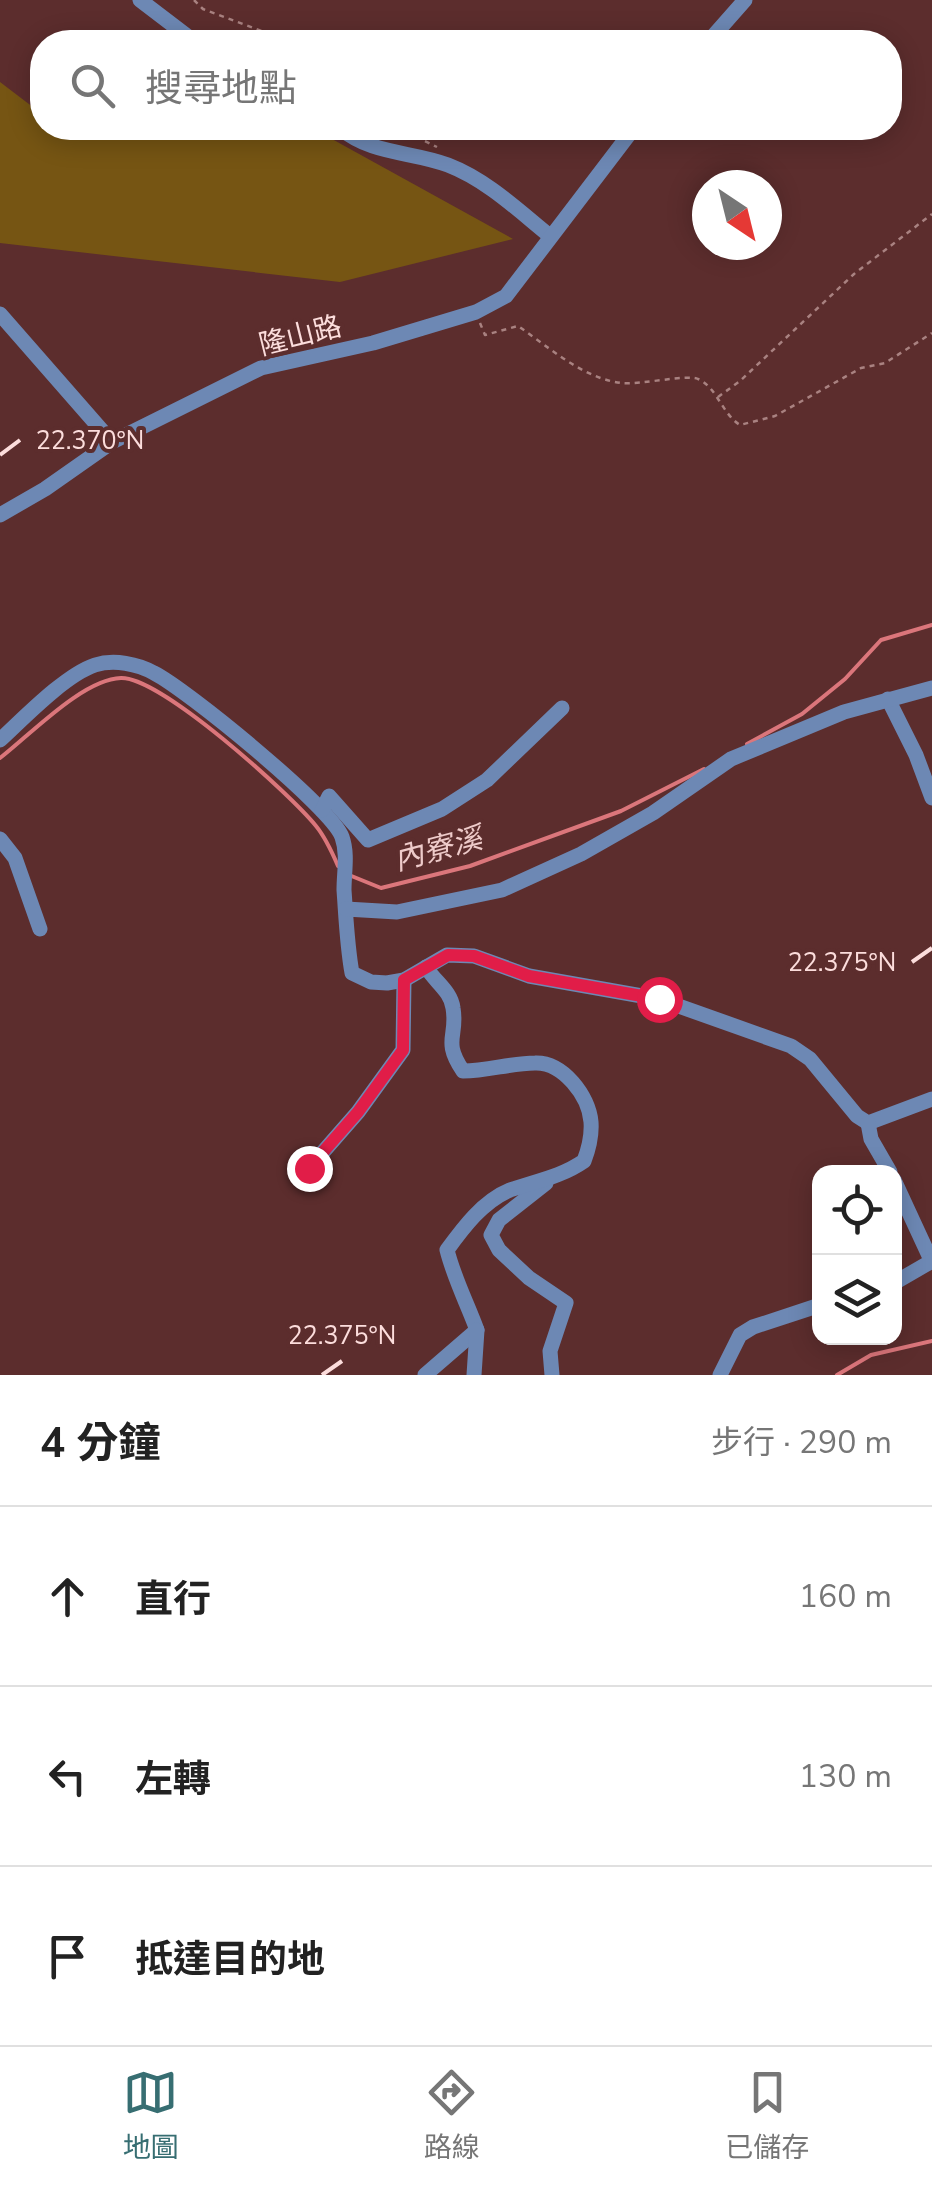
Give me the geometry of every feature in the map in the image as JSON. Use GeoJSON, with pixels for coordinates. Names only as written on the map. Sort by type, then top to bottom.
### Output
{"type":"FeatureCollection","features":[{"type":"Feature","properties":{"kind":"street"},"geometry":{"type":"LineString","coordinates":[[140,0],[179,30]]}},
{"type":"Feature","properties":{"kind":"street"},"geometry":{"type":"LineString","coordinates":[[719,30],[745,0]]}},
{"type":"Feature","properties":{"kind":"street"},"geometry":{"type":"LineString","coordinates":[[358,140],[367,146],[447,165],[484,184],[550,236]]}},
{"type":"Feature","properties":{"kind":"street","name":"隆山路"},"geometry":{"type":"LineString","coordinates":[[0,515],[45,490],[112,442],[261,368],[374,343],[476,312],[506,296],[625,140]]}},
{"type":"Feature","properties":{"kind":"street"},"geometry":{"type":"LineString","coordinates":[[0,314],[112,442]]}},
{"type":"Feature","properties":{"kind":"street"},"geometry":{"type":"LineString","coordinates":[[0,740],[52,693],[95,665],[123,662],[153,672],[188,696],[322,810],[342,833],[346,851],[347,946],[352,972],[372,982],[404,980],[448,955],[474,956],[529,976],[659,999],[770,1038],[810,1058],[864,1122],[886,1165]]}},
{"type":"Feature","properties":{"kind":"street"},"geometry":{"type":"LineString","coordinates":[[346,909],[398,912],[502,890],[581,854],[732,760],[844,712],[932,688]]}},
{"type":"Feature","properties":{"kind":"street"},"geometry":{"type":"LineString","coordinates":[[888,699],[932,798]]}},
{"type":"Feature","properties":{"kind":"street"},"geometry":{"type":"LineString","coordinates":[[322,810],[330,796],[368,840],[429,815],[487,780],[562,708]]}},
{"type":"Feature","properties":{"kind":"street"},"geometry":{"type":"LineString","coordinates":[[0,839],[16,858],[40,929]]}},
{"type":"Feature","properties":{"kind":"street"},"geometry":{"type":"LineString","coordinates":[[426,967],[435,982],[446,990],[454,1008],[449,1045],[463,1071],[484,1072],[532,1062],[549,1064],[579,1090],[589,1109],[590,1144],[584,1161],[554,1178],[499,1220],[491,1235],[499,1250],[528,1278],[566,1303],[550,1351],[552,1375]]}},
{"type":"Feature","properties":{"kind":"street"},"geometry":{"type":"LineString","coordinates":[[304,1179],[403,1050],[404,980]]}},
{"type":"Feature","properties":{"kind":"street"},"geometry":{"type":"LineString","coordinates":[[864,1122],[932,1099]]}},
{"type":"Feature","properties":{"kind":"street"},"geometry":{"type":"LineString","coordinates":[[474,1375],[477,1330],[454,1278],[447,1250],[463,1228],[507,1191],[554,1178]]}},
{"type":"Feature","properties":{"kind":"street"},"geometry":{"type":"LineString","coordinates":[[902,1197],[932,1261],[902,1278]]}},
{"type":"Feature","properties":{"kind":"street"},"geometry":{"type":"LineString","coordinates":[[720,1375],[740,1335],[812,1308]]}},
{"type":"Feature","properties":{"kind":"street"},"geometry":{"type":"LineString","coordinates":[[424,1375],[477,1330]]}},
{"type":"Feature","properties":{"kind":"path"},"geometry":{"type":"LineString","coordinates":[[194,0],[203,9],[259,30]]}},
{"type":"Feature","properties":{"kind":"path"},"geometry":{"type":"LineString","coordinates":[[717,398],[854,274],[932,214]]}},
{"type":"Feature","properties":{"kind":"path"},"geometry":{"type":"LineString","coordinates":[[476,312],[485,335],[518,326],[602,379],[653,383],[692,376],[704,382],[731,419],[740,425],[775,416],[861,368],[885,363],[932,334]]}},
{"type":"Feature","properties":{"kind":"shaded area"},"geometry":{"type":"Polygon","coordinates":[[[0,82],[30,105],[30,140],[334,140],[513,239],[340,282],[0,243],[0,82]]]}},
{"type":"Feature","properties":{"kind":"waterway","name":"內寮溪"},"geometry":{"type":"LineString","coordinates":[[747,744],[802,714],[845,679],[881,640],[932,625]]}},
{"type":"Feature","properties":{"kind":"waterway","name":"內寮溪"},"geometry":{"type":"LineString","coordinates":[[0,758],[90,688],[121,678],[140,683],[193,716],[280,789],[319,830],[338,866]]}},
{"type":"Feature","properties":{"kind":"waterway","name":"內寮溪"},"geometry":{"type":"LineString","coordinates":[[349,875],[381,888],[470,866],[621,811],[704,769]]}},
{"type":"Feature","properties":{"kind":"waterway"},"geometry":{"type":"LineString","coordinates":[[837,1375],[871,1355],[932,1341]]}},
{"type":"Feature","properties":{"kind":"route"},"geometry":{"type":"LineString","coordinates":[[309,1168],[358,1112],[403,1050],[404,980],[448,955],[474,956],[529,976],[659,999]]}}]}
